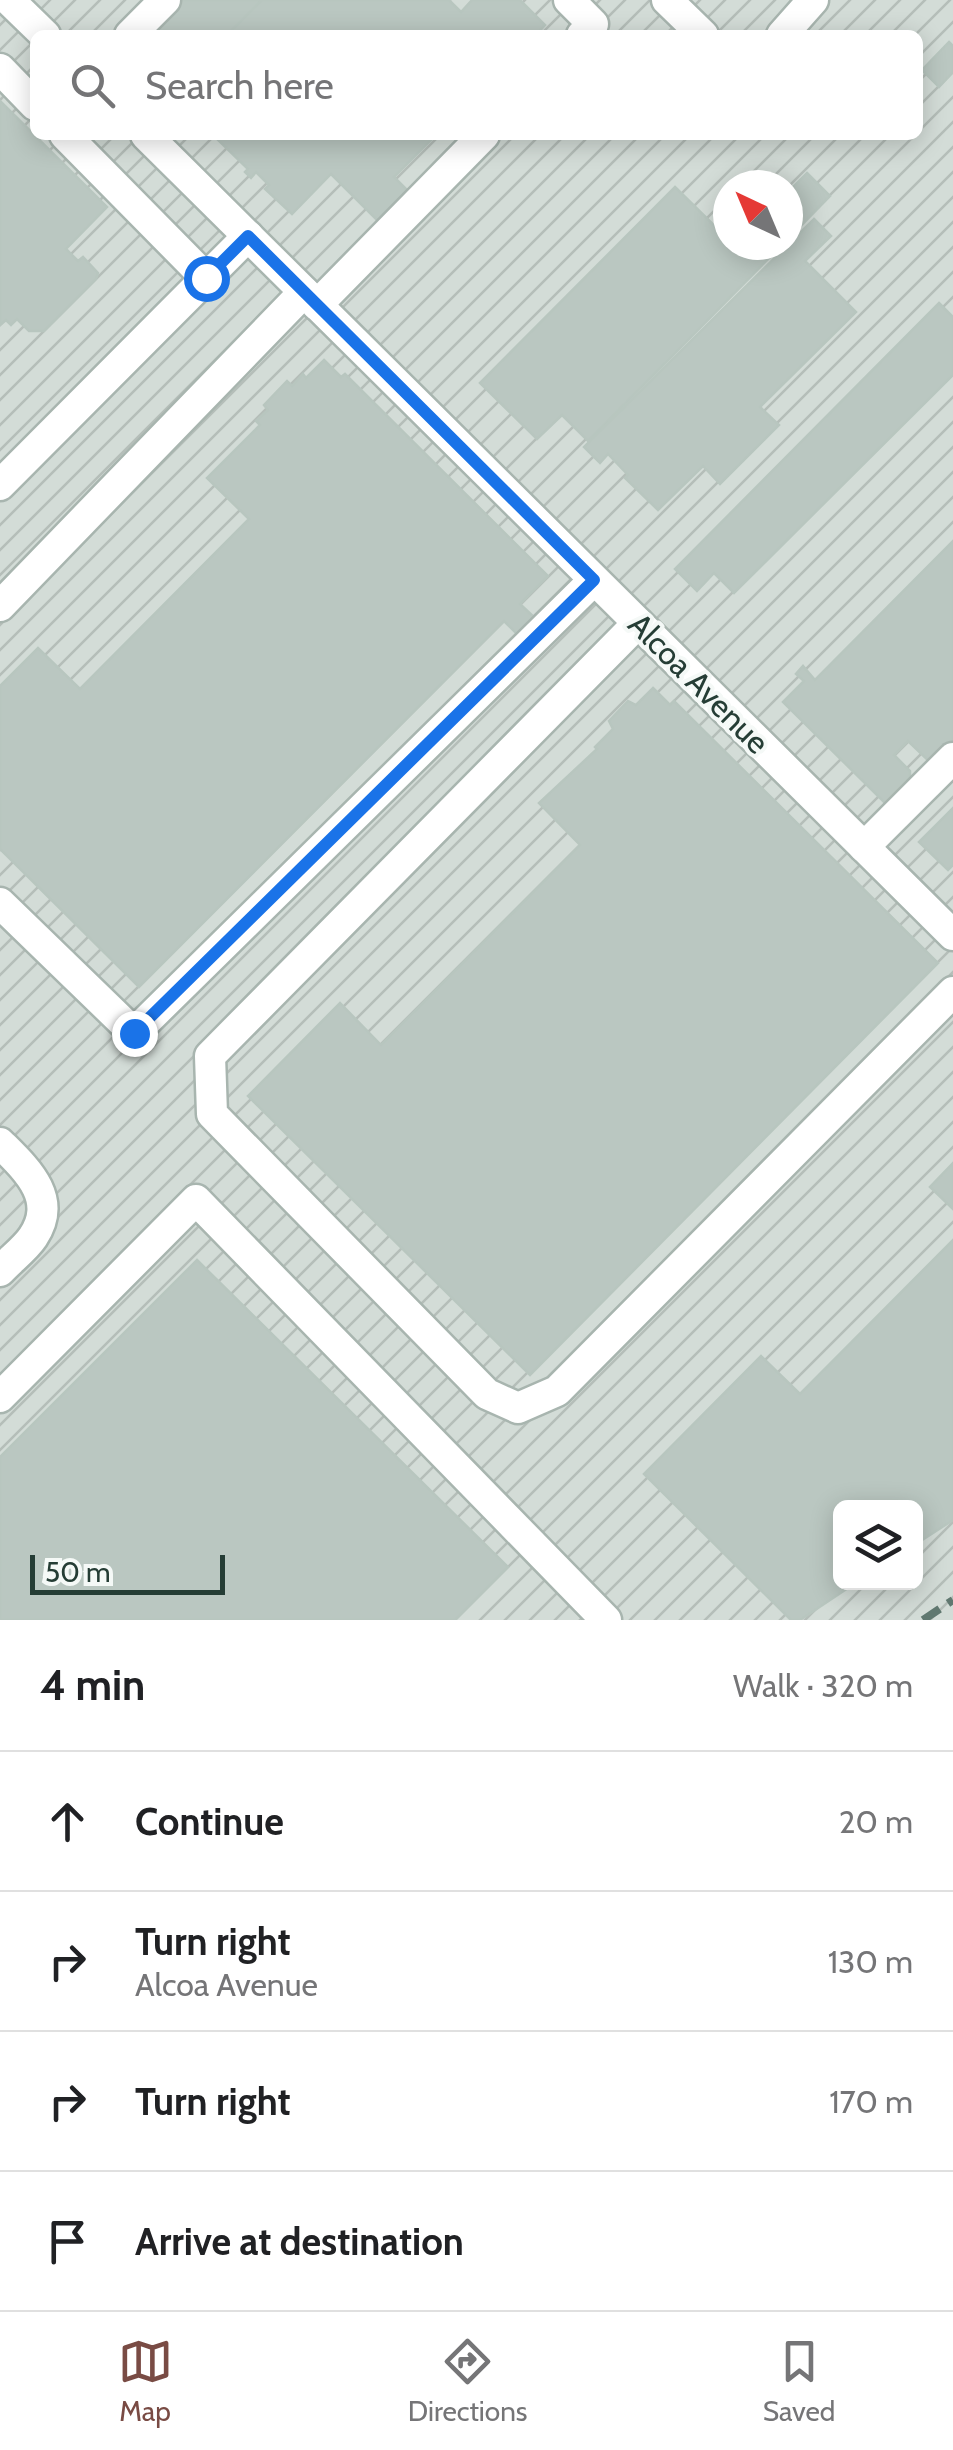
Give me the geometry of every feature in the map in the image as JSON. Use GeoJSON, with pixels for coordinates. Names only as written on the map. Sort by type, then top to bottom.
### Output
{"type":"FeatureCollection","features":[{"type":"Feature","properties":{"kind":"street"},"geometry":{"type":"LineString","coordinates":[[9,0],[40,30]]}},
{"type":"Feature","properties":{"kind":"street"},"geometry":{"type":"LineString","coordinates":[[135,30],[165,0]]}},
{"type":"Feature","properties":{"kind":"street"},"geometry":{"type":"LineString","coordinates":[[569,0],[593,24],[587,30]]}},
{"type":"Feature","properties":{"kind":"street"},"geometry":{"type":"LineString","coordinates":[[667,0],[697,30]]}},
{"type":"Feature","properties":{"kind":"street"},"geometry":{"type":"LineString","coordinates":[[786,30],[813,0]]}},
{"type":"Feature","properties":{"kind":"street"},"geometry":{"type":"LineString","coordinates":[[0,69],[30,100]]}},
{"type":"Feature","properties":{"kind":"street"},"geometry":{"type":"LineString","coordinates":[[70,140],[206,278]]}},
{"type":"Feature","properties":{"kind":"street","name":"Alcoa Avenue"},"geometry":{"type":"LineString","coordinates":[[151,140],[953,936]]}},
{"type":"Feature","properties":{"kind":"street"},"geometry":{"type":"LineString","coordinates":[[0,606],[310,298],[479,140]]}},
{"type":"Feature","properties":{"kind":"street"},"geometry":{"type":"LineString","coordinates":[[0,485],[248,236]]}},
{"type":"Feature","properties":{"kind":"street"},"geometry":{"type":"LineString","coordinates":[[0,902],[134,1033],[594,580]]}},
{"type":"Feature","properties":{"kind":"street"},"geometry":{"type":"LineString","coordinates":[[638,623],[210,1056],[212,1114],[487,1394],[518,1408],[557,1391],[953,992]]}},
{"type":"Feature","properties":{"kind":"street"},"geometry":{"type":"LineString","coordinates":[[864,847],[953,758]]}},
{"type":"Feature","properties":{"kind":"street"},"geometry":{"type":"LineString","coordinates":[[0,1143],[31,1174],[44,1202],[34,1236],[0,1270]]}},
{"type":"Feature","properties":{"kind":"street"},"geometry":{"type":"LineString","coordinates":[[0,1397],[196,1200],[606,1620]]}},
{"type":"Feature","properties":{"kind":"shaded area"},"geometry":{"type":"Polygon","coordinates":[[[0,0],[953,0],[953,1620],[0,1620],[0,0]]]}},
{"type":"Feature","properties":{"kind":"building"},"geometry":{"type":"Polygon","coordinates":[[[178,0],[262,0],[232,30],[148,30],[178,0]]]}},
{"type":"Feature","properties":{"kind":"building"},"geometry":{"type":"Polygon","coordinates":[[[262,0],[449,0],[461,12],[472,0],[520,0],[545,25],[540,30],[232,30],[262,0]]]}},
{"type":"Feature","properties":{"kind":"building"},"geometry":{"type":"Polygon","coordinates":[[[949,42],[953,46],[953,72],[939,87],[923,69],[949,42]]]}},
{"type":"Feature","properties":{"kind":"building"},"geometry":{"type":"Polygon","coordinates":[[[0,101],[30,131],[30,140],[39,140],[107,207],[66,249],[78,261],[83,257],[98,273],[96,279],[44,331],[29,331],[17,319],[11,325],[6,320],[0,325],[0,101]]]}},
{"type":"Feature","properties":{"kind":"building"},"geometry":{"type":"Polygon","coordinates":[[[218,140],[431,140],[394,177],[413,196],[383,226],[331,174],[292,214],[265,189],[269,185],[256,172],[251,178],[245,172],[248,169],[218,140]]]}},
{"type":"Feature","properties":{"kind":"building"},"geometry":{"type":"Polygon","coordinates":[[[807,173],[830,196],[803,224],[803,177],[807,173]]]}},
{"type":"Feature","properties":{"kind":"building"},"geometry":{"type":"Polygon","coordinates":[[[675,187],[713,224],[713,260],[767,260],[588,441],[562,415],[537,439],[480,383],[675,187]]]}},
{"type":"Feature","properties":{"kind":"building"},"geometry":{"type":"Polygon","coordinates":[[[814,219],[831,236],[805,261],[856,312],[760,407],[779,425],[720,484],[703,466],[658,510],[625,478],[628,475],[608,454],[600,463],[584,447],[773,260],[803,260],[803,230],[814,219]]]}},
{"type":"Feature","properties":{"kind":"building"},"geometry":{"type":"Polygon","coordinates":[[[939,303],[953,317],[953,375],[734,593],[714,573],[697,591],[675,569],[939,303]]]}},
{"type":"Feature","properties":{"kind":"building"},"geometry":{"type":"Polygon","coordinates":[[[324,360],[341,377],[345,374],[548,576],[520,604],[536,619],[519,636],[504,621],[139,987],[0,849],[0,686],[38,648],[80,689],[249,519],[207,478],[260,425],[256,421],[268,410],[264,405],[287,381],[292,386],[324,360]]]}},
{"type":"Feature","properties":{"kind":"building"},"geometry":{"type":"Polygon","coordinates":[[[953,541],[953,744],[933,765],[908,741],[894,755],[910,771],[910,781],[887,805],[783,702],[804,681],[796,674],[803,666],[815,680],[953,541]]]}},
{"type":"Feature","properties":{"kind":"building"},"geometry":{"type":"Polygon","coordinates":[[[653,688],[670,705],[674,701],[938,963],[530,1375],[248,1096],[340,1003],[381,1045],[580,845],[539,803],[597,749],[613,729],[609,721],[628,701],[636,705],[653,688]]]}},
{"type":"Feature","properties":{"kind":"building"},"geometry":{"type":"Polygon","coordinates":[[[953,808],[953,865],[948,870],[919,842],[953,808]]]}},
{"type":"Feature","properties":{"kind":"building"},"geometry":{"type":"Polygon","coordinates":[[[953,1163],[953,1209],[930,1187],[953,1163]]]}},
{"type":"Feature","properties":{"kind":"building"},"geometry":{"type":"Polygon","coordinates":[[[953,1240],[953,1520],[923,1539],[923,1500],[833,1500],[833,1590],[845,1590],[800,1620],[791,1620],[644,1474],[761,1356],[800,1394],[953,1240]]]}},
{"type":"Feature","properties":{"kind":"building"},"geometry":{"type":"Polygon","coordinates":[[[197,1260],[508,1567],[455,1620],[0,1620],[0,1457],[197,1260]]]}},
{"type":"Feature","properties":{"kind":"railway"},"geometry":{"type":"LineString","coordinates":[[923,1620],[953,1600]]}},
{"type":"Feature","properties":{"kind":"route"},"geometry":{"type":"LineString","coordinates":[[134,1033],[594,580],[248,236],[206,278]]}}]}
